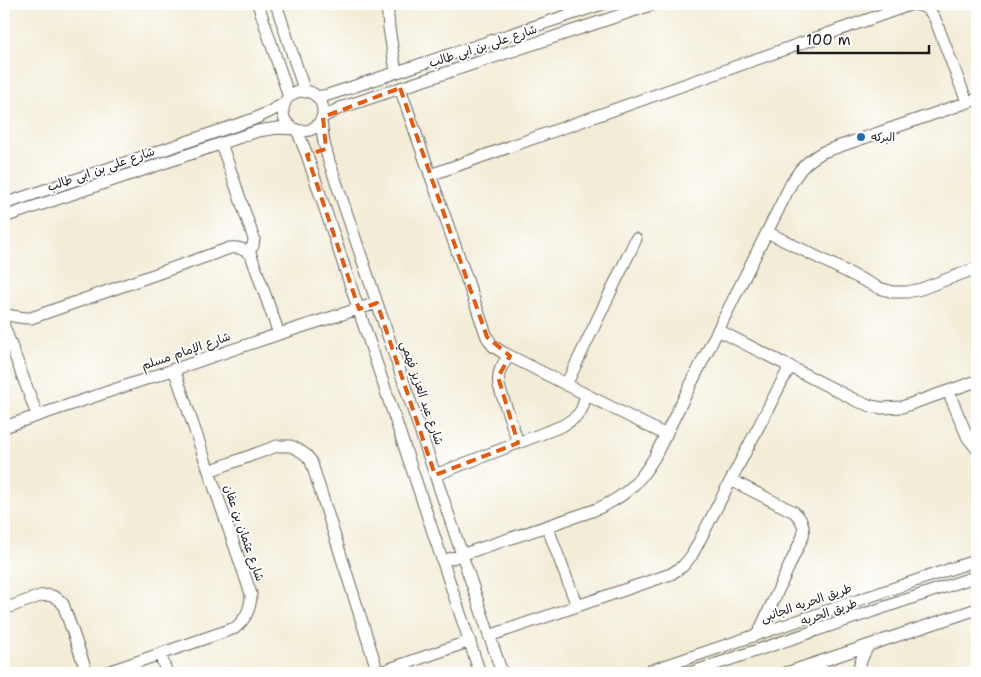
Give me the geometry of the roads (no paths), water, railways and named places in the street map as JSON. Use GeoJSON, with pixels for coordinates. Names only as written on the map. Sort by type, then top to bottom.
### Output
{"type":"FeatureCollection","features":[{"type":"Feature","properties":{"kind":"street"},"geometry":{"type":"LineString","coordinates":[[258,4],[283,78],[287,100],[285,118],[290,126],[296,130],[306,131],[315,128],[322,119],[322,104],[317,97],[309,92],[296,93],[287,100]]}},
{"type":"Feature","properties":{"kind":"street"},"geometry":{"type":"LineString","coordinates":[[276,4],[305,92]]}},
{"type":"Feature","properties":{"kind":"street"},"geometry":{"type":"LineString","coordinates":[[387,4],[396,72]]}},
{"type":"Feature","properties":{"kind":"street"},"geometry":{"type":"LineString","coordinates":[[600,4],[604,20]]}},
{"type":"Feature","properties":{"kind":"street","name":"شارع على بن ابى طالب"},"geometry":{"type":"LineString","coordinates":[[317,97],[600,4]]}},
{"type":"Feature","properties":{"kind":"street","name":"شارع على بن ابى طالب"},"geometry":{"type":"LineString","coordinates":[[322,119],[332,111],[654,4]]}},
{"type":"Feature","properties":{"kind":"street"},"geometry":{"type":"LineString","coordinates":[[430,175],[912,4],[920,5],[932,12],[972,100],[823,152],[810,159],[799,170],[666,435],[646,472],[635,485],[608,505],[443,561]]}},
{"type":"Feature","properties":{"kind":"street"},"geometry":{"type":"LineString","coordinates":[[283,78],[292,78],[299,73]]}},
{"type":"Feature","properties":{"kind":"street"},"geometry":{"type":"LineString","coordinates":[[400,88],[487,337],[493,346],[666,435]]}},
{"type":"Feature","properties":{"kind":"street"},"geometry":{"type":"LineString","coordinates":[[342,90],[342,99],[347,106]]}},
{"type":"Feature","properties":{"kind":"street","name":"شارع على بن ابى طالب"},"geometry":{"type":"LineString","coordinates":[[4,204],[254,119],[287,100]]}},
{"type":"Feature","properties":{"kind":"street"},"geometry":{"type":"LineString","coordinates":[[254,119],[257,123],[258,131]]}},
{"type":"Feature","properties":{"kind":"street","name":"شارع عبد العزيز فهمي"},"geometry":{"type":"LineString","coordinates":[[322,119],[326,150],[502,673]]}},
{"type":"Feature","properties":{"kind":"street","name":"شارع على بن ابى طالب"},"geometry":{"type":"LineString","coordinates":[[4,217],[258,131],[278,128],[296,130]]}},
{"type":"Feature","properties":{"kind":"street"},"geometry":{"type":"LineString","coordinates":[[296,130],[307,155],[480,673]]}},
{"type":"Feature","properties":{"kind":"street"},"geometry":{"type":"LineString","coordinates":[[221,143],[254,239],[253,246],[247,251]]}},
{"type":"Feature","properties":{"kind":"street"},"geometry":{"type":"LineString","coordinates":[[307,155],[316,151],[326,150]]}},
{"type":"Feature","properties":{"kind":"street"},"geometry":{"type":"LineString","coordinates":[[63,184],[67,196]]}},
{"type":"Feature","properties":{"kind":"street"},"geometry":{"type":"LineString","coordinates":[[767,232],[879,288],[893,292],[921,289],[977,268]]}},
{"type":"Feature","properties":{"kind":"street"},"geometry":{"type":"LineString","coordinates":[[566,385],[636,239]]}},
{"type":"Feature","properties":{"kind":"street"},"geometry":{"type":"LineString","coordinates":[[4,315],[24,319],[31,318],[236,247],[242,248],[252,255],[279,334]]}},
{"type":"Feature","properties":{"kind":"street","name":"شارع الإمام مسلم"},"geometry":{"type":"LineString","coordinates":[[4,427],[377,303]]}},
{"type":"Feature","properties":{"kind":"street"},"geometry":{"type":"LineString","coordinates":[[4,326],[37,416]]}},
{"type":"Feature","properties":{"kind":"street"},"geometry":{"type":"LineString","coordinates":[[718,330],[872,406],[886,408],[902,407],[977,381]]}},
{"type":"Feature","properties":{"kind":"street"},"geometry":{"type":"LineString","coordinates":[[510,356],[504,362],[498,377],[499,386],[518,443]]}},
{"type":"Feature","properties":{"kind":"street"},"geometry":{"type":"LineString","coordinates":[[489,636],[671,574],[683,566],[692,556],[790,366]]}},
{"type":"Feature","properties":{"kind":"street","name":"شارع عثمان بن عفان"},"geometry":{"type":"LineString","coordinates":[[104,673],[235,628],[248,614],[251,604],[251,594],[174,370]]}},
{"type":"Feature","properties":{"kind":"street"},"geometry":{"type":"LineString","coordinates":[[948,391],[968,438],[977,449]]}},
{"type":"Feature","properties":{"kind":"street"},"geometry":{"type":"LineString","coordinates":[[435,475],[562,426],[576,417],[582,410],[585,403],[585,394]]}},
{"type":"Feature","properties":{"kind":"street"},"geometry":{"type":"LineString","coordinates":[[209,471],[277,446],[291,446],[306,455],[311,462],[377,673],[470,641]]}},
{"type":"Feature","properties":{"kind":"street"},"geometry":{"type":"LineString","coordinates":[[731,480],[794,512],[803,526],[802,536],[758,634]]}},
{"type":"Feature","properties":{"kind":"street"},"geometry":{"type":"LineString","coordinates":[[548,526],[577,606]]}},
{"type":"Feature","properties":{"kind":"street","name":"طريق الحريه الجانبى"},"geometry":{"type":"LineString","coordinates":[[644,673],[977,560]]}},
{"type":"Feature","properties":{"kind":"street","name":"طريق الحريه"},"geometry":{"type":"LineString","coordinates":[[690,673],[977,576]]}},
{"type":"Feature","properties":{"kind":"street"},"geometry":{"type":"LineString","coordinates":[[4,609],[40,596],[47,595],[58,599],[63,604],[87,673]]}},
{"type":"Feature","properties":{"kind":"street"},"geometry":{"type":"LineString","coordinates":[[786,673],[977,608]]}},
{"type":"Feature","properties":{"kind":"street"},"geometry":{"type":"LineString","coordinates":[[858,673],[862,656],[868,646]]}},
{"type":"Feature","properties":{"kind":"street"},"geometry":{"type":"LineString","coordinates":[[160,654],[167,673]]}},
{"type":"Feature","properties":{"kind":"street"},"geometry":{"type":"LineString","coordinates":[[806,667],[819,668],[832,673]]}},
{"type":"Feature","properties":{"kind":"place","name":"البركه"},"geometry":{"type":"Point","coordinates":[861,137]}}]}
